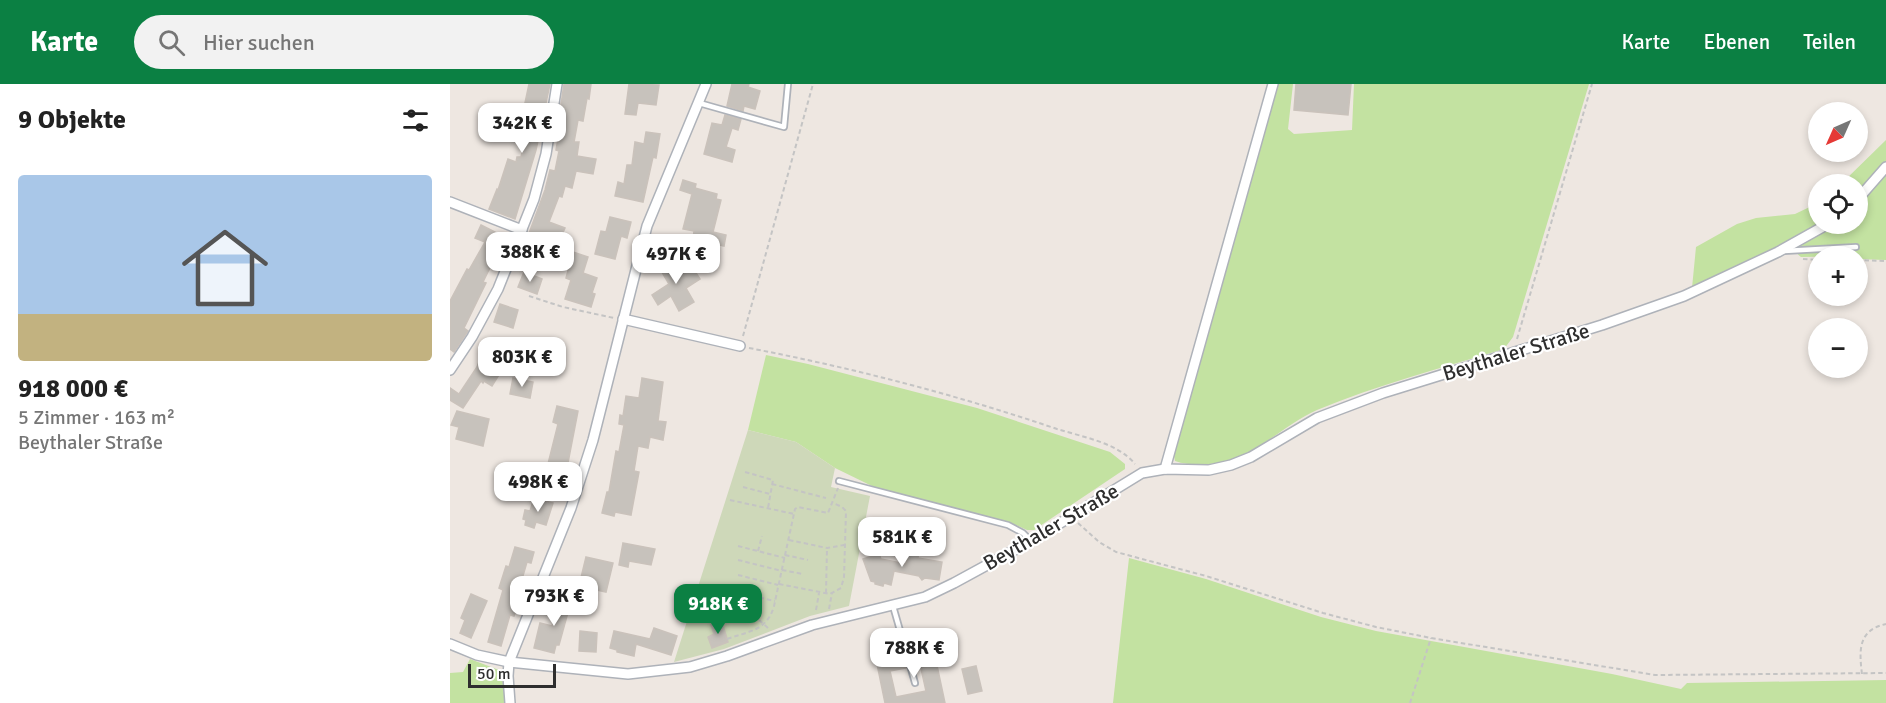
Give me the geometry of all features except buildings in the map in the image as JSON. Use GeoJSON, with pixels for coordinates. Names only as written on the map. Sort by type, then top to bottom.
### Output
{"type":"FeatureCollection","features":[{"type":"Feature","properties":{"kind":"street"},"geometry":{"type":"LineString","coordinates":[[450,370],[472,337],[496,293],[537,191],[546,154],[557,84]]}},
{"type":"Feature","properties":{"kind":"street"},"geometry":{"type":"LineString","coordinates":[[510,703],[509,662],[571,508],[593,440],[654,207],[706,84]]}},
{"type":"Feature","properties":{"kind":"street"},"geometry":{"type":"LineString","coordinates":[[1165,469],[1274,84]]}},
{"type":"Feature","properties":{"kind":"street"},"geometry":{"type":"LineString","coordinates":[[1868,187],[1886,167]]}},
{"type":"Feature","properties":{"kind":"street"},"geometry":{"type":"LineString","coordinates":[[450,202],[522,230]]}},
{"type":"Feature","properties":{"kind":"street","name":"Beythaler Straße"},"geometry":{"type":"LineString","coordinates":[[450,644],[477,655],[509,662],[628,674],[690,667],[812,625],[926,597],[1031,541],[1142,473],[1165,469],[1209,470],[1231,465],[1251,457],[1317,418],[1383,393],[1602,325],[1684,296],[1778,252],[1810,234]]}},
{"type":"Feature","properties":{"kind":"street"},"geometry":{"type":"LineString","coordinates":[[623,319],[740,346]]}},
{"type":"Feature","properties":{"kind":"lane"},"geometry":{"type":"LineString","coordinates":[[699,103],[784,127],[788,84]]}},
{"type":"Feature","properties":{"kind":"lane"},"geometry":{"type":"LineString","coordinates":[[1778,252],[1808,250]]}},
{"type":"Feature","properties":{"kind":"lane"},"geometry":{"type":"LineString","coordinates":[[839,481],[1008,525],[1023,533],[1031,541]]}},
{"type":"Feature","properties":{"kind":"lane"},"geometry":{"type":"LineString","coordinates":[[893,606],[915,682]]}},
{"type":"Feature","properties":{"kind":"path"},"geometry":{"type":"LineString","coordinates":[[813,84],[740,346],[881,377],[1018,415],[1112,447],[1131,460],[1142,473]]}},
{"type":"Feature","properties":{"kind":"path"},"geometry":{"type":"LineString","coordinates":[[1518,351],[1517,337],[1592,84]]}},
{"type":"Feature","properties":{"kind":"path"},"geometry":{"type":"LineString","coordinates":[[1868,260],[1886,261]]}},
{"type":"Feature","properties":{"kind":"path"},"geometry":{"type":"LineString","coordinates":[[529,296],[563,307],[623,319]]}},
{"type":"Feature","properties":{"kind":"path"},"geometry":{"type":"LineString","coordinates":[[745,472],[773,480],[768,508]]}},
{"type":"Feature","properties":{"kind":"path"},"geometry":{"type":"LineString","coordinates":[[727,639],[759,629],[771,617],[795,509],[798,507],[828,513],[833,504],[839,481]]}},
{"type":"Feature","properties":{"kind":"path"},"geometry":{"type":"LineString","coordinates":[[772,484],[826,498]]}},
{"type":"Feature","properties":{"kind":"path"},"geometry":{"type":"LineString","coordinates":[[743,487],[770,494]]}},
{"type":"Feature","properties":{"kind":"path"},"geometry":{"type":"LineString","coordinates":[[730,500],[794,514]]}},
{"type":"Feature","properties":{"kind":"path"},"geometry":{"type":"LineString","coordinates":[[738,575],[819,593],[836,592],[843,585],[846,511],[833,504]]}},
{"type":"Feature","properties":{"kind":"path"},"geometry":{"type":"LineString","coordinates":[[1072,516],[1079,525],[1116,552],[1206,576],[1323,613],[1431,638],[1655,675],[1886,674]]}},
{"type":"Feature","properties":{"kind":"path"},"geometry":{"type":"LineString","coordinates":[[758,551],[762,536]]}},
{"type":"Feature","properties":{"kind":"path"},"geometry":{"type":"LineString","coordinates":[[789,540],[827,548],[844,545]]}},
{"type":"Feature","properties":{"kind":"path"},"geometry":{"type":"LineString","coordinates":[[738,546],[808,560]]}},
{"type":"Feature","properties":{"kind":"path"},"geometry":{"type":"LineString","coordinates":[[826,593],[827,548]]}},
{"type":"Feature","properties":{"kind":"path"},"geometry":{"type":"LineString","coordinates":[[738,560],[803,574]]}},
{"type":"Feature","properties":{"kind":"path"},"geometry":{"type":"LineString","coordinates":[[816,610],[819,593]]}},
{"type":"Feature","properties":{"kind":"path"},"geometry":{"type":"LineString","coordinates":[[830,609],[831,593]]}},
{"type":"Feature","properties":{"kind":"path"},"geometry":{"type":"LineString","coordinates":[[730,595],[744,594],[775,601]]}},
{"type":"Feature","properties":{"kind":"path"},"geometry":{"type":"LineString","coordinates":[[715,611],[759,620],[766,624]]}},
{"type":"Feature","properties":{"kind":"path"},"geometry":{"type":"LineString","coordinates":[[1862,674],[1861,644],[1875,628],[1886,624]]}},
{"type":"Feature","properties":{"kind":"path"},"geometry":{"type":"LineString","coordinates":[[1410,703],[1431,638]]}},
{"type":"Feature","properties":{"kind":"green space"},"geometry":{"type":"Polygon","coordinates":[[[1276,84],[1293,84],[1288,129],[1294,134],[1352,130],[1354,84],[1589,84],[1513,337],[1504,349],[1386,385],[1317,410],[1241,456],[1202,465],[1182,463],[1175,461],[1173,451],[1276,84]]]}},
{"type":"Feature","properties":{"kind":"green space"},"geometry":{"type":"Polygon","coordinates":[[[1886,140],[1886,162],[1868,182],[1868,174],[1851,174],[1864,162],[1868,162],[1868,158],[1886,140]]]}},
{"type":"Feature","properties":{"kind":"green space"},"geometry":{"type":"Polygon","coordinates":[[[1886,172],[1886,260],[1868,259],[1868,246],[1808,246],[1808,257],[1801,257],[1798,254],[1797,245],[1816,234],[1868,234],[1868,192],[1886,172]]]}},
{"type":"Feature","properties":{"kind":"green space"},"geometry":{"type":"Polygon","coordinates":[[[1808,208],[1808,231],[1692,288],[1696,247],[1737,224],[1756,218],[1795,214],[1808,208]]]}},
{"type":"Feature","properties":{"kind":"green space"},"geometry":{"type":"Polygon","coordinates":[[[766,355],[977,408],[1110,452],[1125,464],[1125,469],[1034,530],[1027,530],[1009,522],[874,487],[835,468],[796,442],[748,430],[766,355]]]}},
{"type":"Feature","properties":{"kind":"green space"},"geometry":{"type":"Polygon","coordinates":[[[748,430],[796,442],[835,468],[831,487],[870,496],[849,606],[810,616],[724,649],[674,662],[748,430]]]}},
{"type":"Feature","properties":{"kind":"green space"},"geometry":{"type":"Polygon","coordinates":[[[1129,558],[1206,579],[1321,617],[1376,631],[1612,674],[1681,689],[1687,683],[1886,680],[1886,703],[1113,703],[1129,558]]]}},
{"type":"Feature","properties":{"kind":"green space"},"geometry":{"type":"Polygon","coordinates":[[[470,659],[499,670],[505,703],[450,703],[450,673],[463,672],[470,659]]]}}]}
